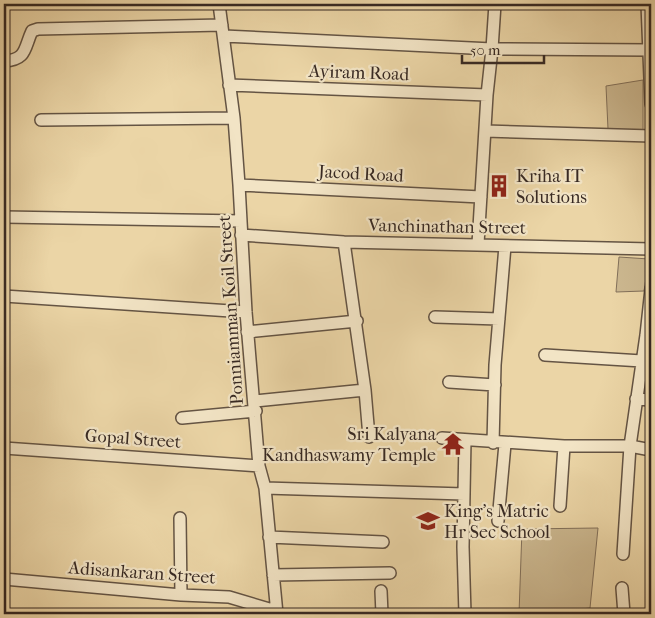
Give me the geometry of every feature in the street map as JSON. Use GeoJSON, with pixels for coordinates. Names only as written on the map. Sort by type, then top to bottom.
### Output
{"type":"FeatureCollection","features":[{"type":"Feature","properties":{"kind":"street","name":"Ponniamman Koil Street"},"geometry":{"type":"LineString","coordinates":[[219,4],[234,118],[246,312],[259,466],[265,488],[277,612]]}},
{"type":"Feature","properties":{"kind":"street"},"geometry":{"type":"LineString","coordinates":[[478,244],[487,95],[495,4]]}},
{"type":"Feature","properties":{"kind":"street"},"geometry":{"type":"LineString","coordinates":[[647,4],[651,104]]}},
{"type":"Feature","properties":{"kind":"street"},"geometry":{"type":"LineString","coordinates":[[4,61],[20,57],[24,53],[32,31],[38,29],[223,31],[492,49],[649,50]]}},
{"type":"Feature","properties":{"kind":"street","name":"Ayiram Road"},"geometry":{"type":"LineString","coordinates":[[229,85],[487,95]]}},
{"type":"Feature","properties":{"kind":"street"},"geometry":{"type":"LineString","coordinates":[[41,120],[234,118]]}},
{"type":"Feature","properties":{"kind":"street"},"geometry":{"type":"LineString","coordinates":[[485,130],[651,136]]}},
{"type":"Feature","properties":{"kind":"street","name":"Jacod Road"},"geometry":{"type":"LineString","coordinates":[[239,185],[481,197]]}},
{"type":"Feature","properties":{"kind":"street"},"geometry":{"type":"LineString","coordinates":[[4,218],[241,222]]}},
{"type":"Feature","properties":{"kind":"street","name":"Vanchinathan Street"},"geometry":{"type":"LineString","coordinates":[[241,235],[344,242],[651,249]]}},
{"type":"Feature","properties":{"kind":"street"},"geometry":{"type":"LineString","coordinates":[[344,242],[357,322],[368,437]]}},
{"type":"Feature","properties":{"kind":"street"},"geometry":{"type":"LineString","coordinates":[[498,521],[499,443],[495,385],[505,246]]}},
{"type":"Feature","properties":{"kind":"street"},"geometry":{"type":"LineString","coordinates":[[623,554],[630,446],[642,361],[649,335],[651,288]]}},
{"type":"Feature","properties":{"kind":"street"},"geometry":{"type":"LineString","coordinates":[[4,296],[246,312]]}},
{"type":"Feature","properties":{"kind":"street"},"geometry":{"type":"LineString","coordinates":[[435,316],[499,319]]}},
{"type":"Feature","properties":{"kind":"street"},"geometry":{"type":"LineString","coordinates":[[248,332],[357,322]]}},
{"type":"Feature","properties":{"kind":"street"},"geometry":{"type":"LineString","coordinates":[[545,355],[642,361]]}},
{"type":"Feature","properties":{"kind":"street"},"geometry":{"type":"LineString","coordinates":[[449,382],[495,385]]}},
{"type":"Feature","properties":{"kind":"street"},"geometry":{"type":"LineString","coordinates":[[182,418],[365,390]]}},
{"type":"Feature","properties":{"kind":"street"},"geometry":{"type":"LineString","coordinates":[[636,399],[651,400]]}},
{"type":"Feature","properties":{"kind":"street"},"geometry":{"type":"LineString","coordinates":[[442,438],[564,446],[630,446],[651,450]]}},
{"type":"Feature","properties":{"kind":"street"},"geometry":{"type":"LineString","coordinates":[[465,440],[462,547],[465,614]]}},
{"type":"Feature","properties":{"kind":"street"},"geometry":{"type":"LineString","coordinates":[[560,506],[564,446]]}},
{"type":"Feature","properties":{"kind":"street","name":"Gopal Street"},"geometry":{"type":"LineString","coordinates":[[4,448],[259,466]]}},
{"type":"Feature","properties":{"kind":"street"},"geometry":{"type":"LineString","coordinates":[[265,488],[464,494]]}},
{"type":"Feature","properties":{"kind":"street"},"geometry":{"type":"LineString","coordinates":[[180,518],[180,595]]}},
{"type":"Feature","properties":{"kind":"street"},"geometry":{"type":"LineString","coordinates":[[269,536],[383,542]]}},
{"type":"Feature","properties":{"kind":"street"},"geometry":{"type":"LineString","coordinates":[[273,575],[390,573]]}},
{"type":"Feature","properties":{"kind":"street","name":"Adisankaran Street"},"geometry":{"type":"LineString","coordinates":[[4,579],[180,595],[229,597],[277,612]]}},
{"type":"Feature","properties":{"kind":"street"},"geometry":{"type":"LineString","coordinates":[[622,588],[624,614]]}},
{"type":"Feature","properties":{"kind":"street"},"geometry":{"type":"LineString","coordinates":[[380,591],[382,614]]}},
{"type":"Feature","properties":{"kind":"shaded area"},"geometry":{"type":"Polygon","coordinates":[[[643,80],[643,130],[608,129],[606,86],[643,80]]]}},
{"type":"Feature","properties":{"kind":"shaded area"},"geometry":{"type":"Polygon","coordinates":[[[619,257],[649,259],[644,291],[616,292],[619,257]]]}},
{"type":"Feature","properties":{"kind":"shaded area"},"geometry":{"type":"Polygon","coordinates":[[[598,528],[590,608],[561,611],[561,614],[519,614],[522,529],[598,528]]]}},
{"type":"Feature","properties":{"kind":"place","name":"Kriha IT Solutions"},"geometry":{"type":"Point","coordinates":[499,186]}},
{"type":"Feature","properties":{"kind":"place","name":"Sri Kalyana Kandhaswamy Temple"},"geometry":{"type":"Point","coordinates":[453,444]}},
{"type":"Feature","properties":{"kind":"place","name":"King's Matric Hr Sec School"},"geometry":{"type":"Point","coordinates":[428,521]}}]}
